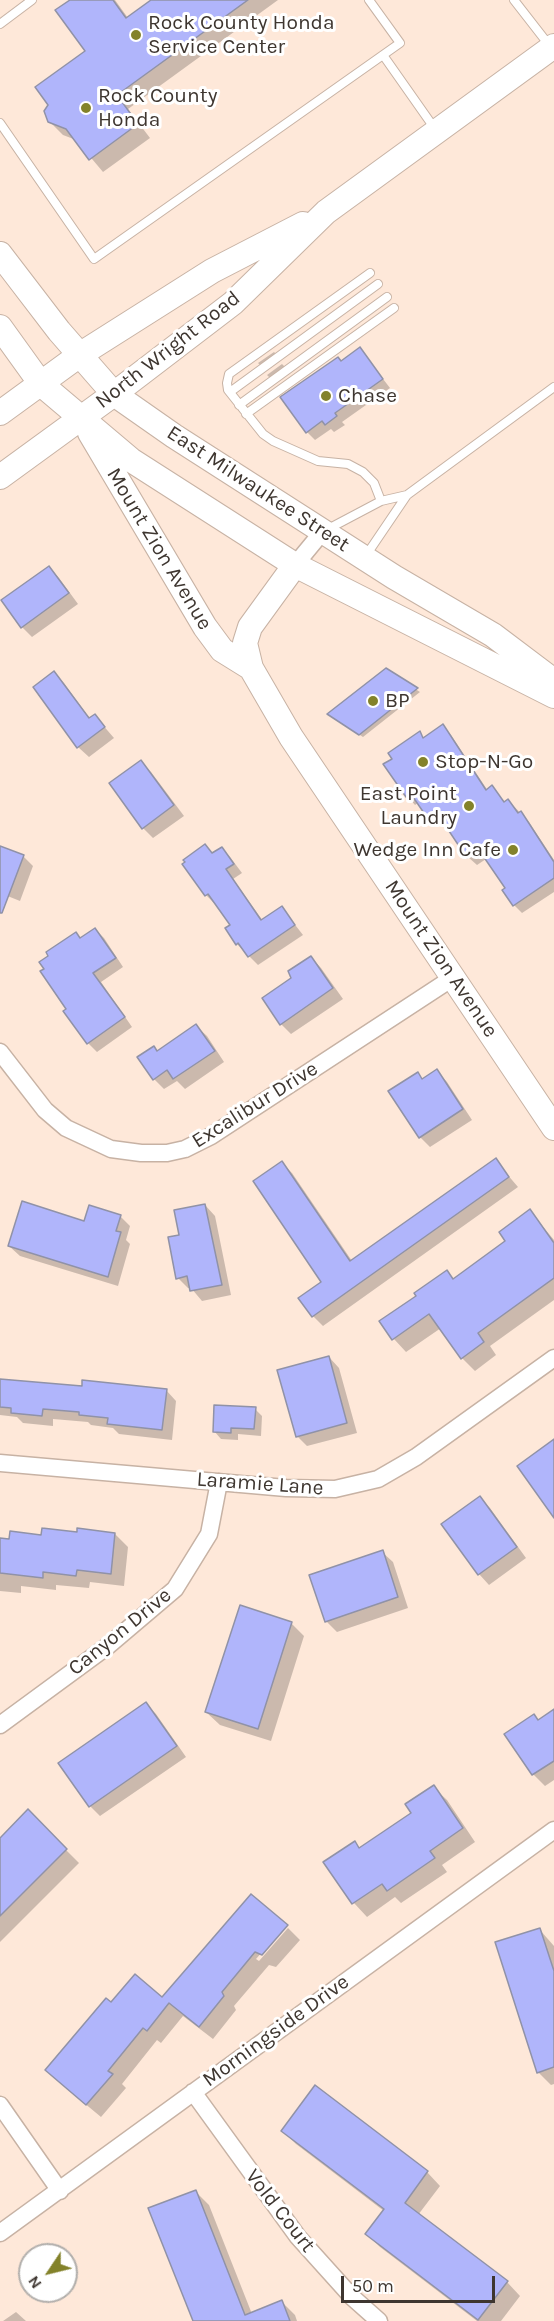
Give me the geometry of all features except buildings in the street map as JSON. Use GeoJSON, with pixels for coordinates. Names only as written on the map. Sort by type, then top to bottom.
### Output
{"type":"FeatureCollection","features":[{"type":"Feature","properties":{"kind":"main road","name":"North Wright Road"},"geometry":{"type":"LineString","coordinates":[[0,477],[114,394],[232,303],[326,212],[553,47]]}},
{"type":"Feature","properties":{"kind":"main road","name":"North Wright Road"},"geometry":{"type":"LineString","coordinates":[[0,413],[81,354],[212,271],[326,212]]}},
{"type":"Feature","properties":{"kind":"main road","name":"East Milwaukee Street"},"geometry":{"type":"LineString","coordinates":[[0,254],[54,324],[114,394],[174,436],[365,558],[493,635],[554,681]]}},
{"type":"Feature","properties":{"kind":"main road","name":"East Milwaukee Street"},"geometry":{"type":"LineString","coordinates":[[0,327],[40,384],[131,460],[294,565],[554,696]]}},
{"type":"Feature","properties":{"kind":"main road","name":"Mount Zion Avenue"},"geometry":{"type":"LineString","coordinates":[[81,418],[205,627],[222,650],[250,668]]}},
{"type":"Feature","properties":{"kind":"main road","name":"Mount Zion Avenue"},"geometry":{"type":"LineString","coordinates":[[294,565],[250,627],[245,643],[250,668],[291,737],[554,1128]]}},
{"type":"Feature","properties":{"kind":"street"},"geometry":{"type":"LineString","coordinates":[[294,565],[323,531]]}},
{"type":"Feature","properties":{"kind":"street","name":"Excalibur Drive"},"geometry":{"type":"LineString","coordinates":[[0,1052],[45,1110],[66,1128],[111,1149],[141,1153],[167,1153],[185,1149],[211,1136],[454,977]]}},
{"type":"Feature","properties":{"kind":"street","name":"Laramie Lane"},"geometry":{"type":"LineString","coordinates":[[0,1463],[286,1488],[335,1489],[378,1479],[416,1457],[554,1358]]}},
{"type":"Feature","properties":{"kind":"street","name":"Canyon Drive"},"geometry":{"type":"LineString","coordinates":[[0,1725],[109,1645],[175,1589],[209,1534],[219,1482]]}},
{"type":"Feature","properties":{"kind":"street","name":"Morningside Drive"},"geometry":{"type":"LineString","coordinates":[[0,2234],[554,1831]]}},
{"type":"Feature","properties":{"kind":"street","name":"Vold Court"},"geometry":{"type":"LineString","coordinates":[[193,2092],[298,2238],[352,2297],[379,2321]]}},
{"type":"Feature","properties":{"kind":"street"},"geometry":{"type":"LineString","coordinates":[[0,2105],[60,2191]]}},
{"type":"Feature","properties":{"kind":"lane"},"geometry":{"type":"LineString","coordinates":[[0,24],[32,0]]}},
{"type":"Feature","properties":{"kind":"lane"},"geometry":{"type":"LineString","coordinates":[[0,123],[94,259],[400,43],[369,0]]}},
{"type":"Feature","properties":{"kind":"lane"},"geometry":{"type":"LineString","coordinates":[[514,0],[553,47]]}},
{"type":"Feature","properties":{"kind":"lane"},"geometry":{"type":"LineString","coordinates":[[382,55],[437,132]]}},
{"type":"Feature","properties":{"kind":"lane"},"geometry":{"type":"LineString","coordinates":[[370,273],[229,374],[227,383],[239,405],[263,434],[282,446],[318,461],[348,464],[363,472],[374,483],[381,501]]}},
{"type":"Feature","properties":{"kind":"lane"},"geometry":{"type":"LineString","coordinates":[[230,392],[378,284]]}},
{"type":"Feature","properties":{"kind":"lane"},"geometry":{"type":"LineString","coordinates":[[239,405],[387,297]]}},
{"type":"Feature","properties":{"kind":"lane"},"geometry":{"type":"LineString","coordinates":[[246,414],[394,308]]}},
{"type":"Feature","properties":{"kind":"lane"},"geometry":{"type":"LineString","coordinates":[[365,558],[406,495],[554,387]]}},
{"type":"Feature","properties":{"kind":"lane"},"geometry":{"type":"LineString","coordinates":[[323,531],[381,501],[406,495]]}},
{"type":"Feature","properties":{"kind":"place","name":"Rock County Honda Service Center"},"geometry":{"type":"Point","coordinates":[136,35]}},
{"type":"Feature","properties":{"kind":"place","name":"Rock County Honda"},"geometry":{"type":"Point","coordinates":[86,108]}},
{"type":"Feature","properties":{"kind":"place","name":"Chase"},"geometry":{"type":"Point","coordinates":[326,396]}},
{"type":"Feature","properties":{"kind":"place","name":"BP"},"geometry":{"type":"Point","coordinates":[373,701]}},
{"type":"Feature","properties":{"kind":"place","name":"Stop-N-Go"},"geometry":{"type":"Point","coordinates":[423,762]}},
{"type":"Feature","properties":{"kind":"place","name":"East Point Laundry"},"geometry":{"type":"Point","coordinates":[469,806]}},
{"type":"Feature","properties":{"kind":"place","name":"Wedge Inn Cafe"},"geometry":{"type":"Point","coordinates":[513,850]}}]}
